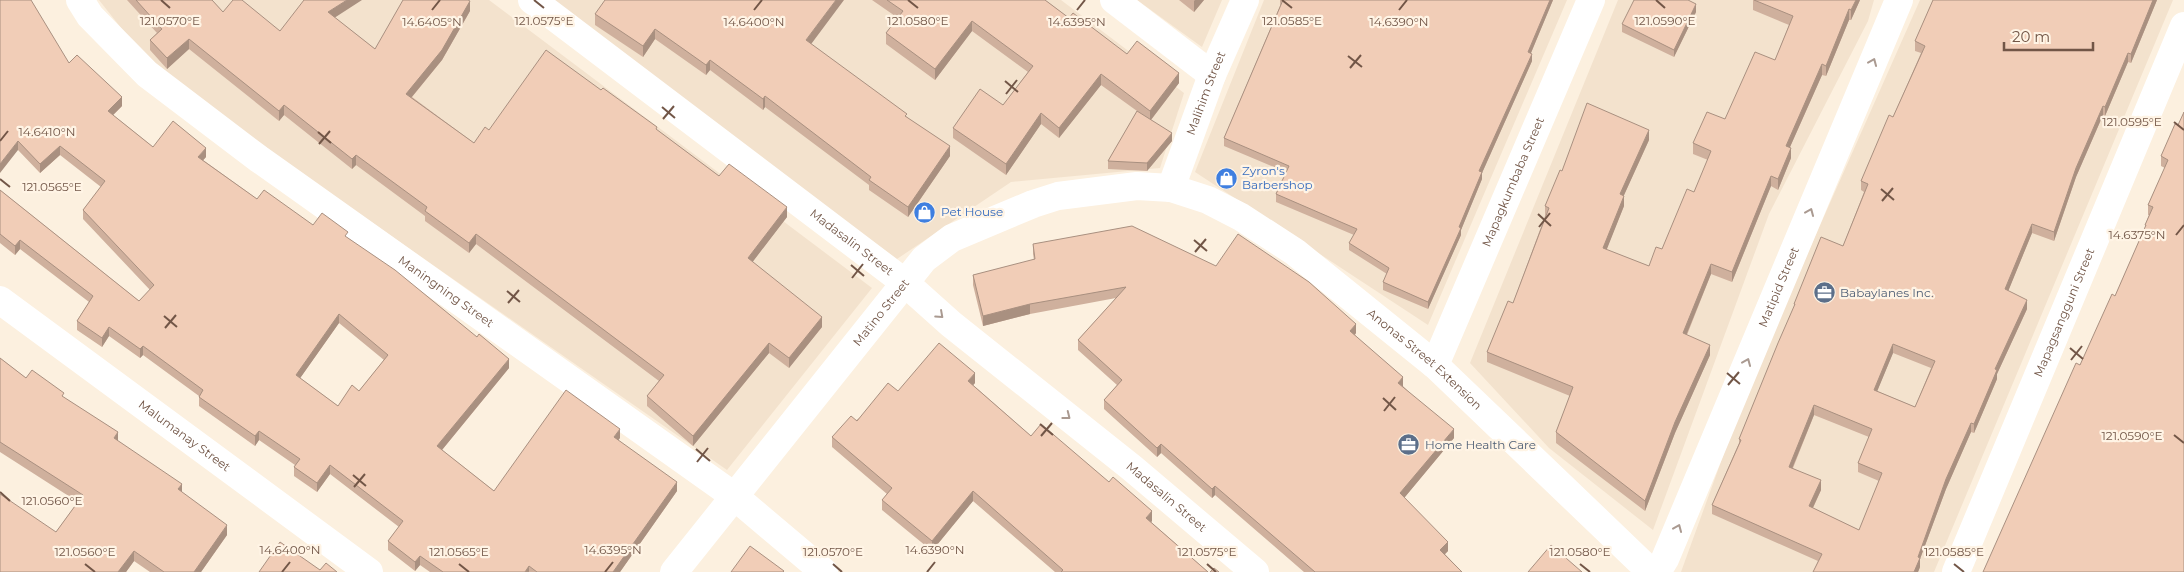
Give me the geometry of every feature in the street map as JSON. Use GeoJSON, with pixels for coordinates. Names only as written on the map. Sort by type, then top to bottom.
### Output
{"type":"FeatureCollection","features":[{"type":"Feature","properties":{"kind":"street","name":"Maningning Street"},"geometry":{"type":"LineString","coordinates":[[80,0],[90,16],[147,74],[237,142],[734,496],[824,572]]}},
{"type":"Feature","properties":{"kind":"street","name":"Madasalin Street"},"geometry":{"type":"LineString","coordinates":[[532,0],[904,282],[951,324],[1132,468],[1255,572]]}},
{"type":"Feature","properties":{"kind":"street"},"geometry":{"type":"LineString","coordinates":[[1114,0],[1212,75]]}},
{"type":"Feature","properties":{"kind":"street","name":"Malihim Street"},"geometry":{"type":"LineString","coordinates":[[1171,188],[1212,75],[1245,0]]}},
{"type":"Feature","properties":{"kind":"street","name":"Mapagkumbaba Street"},"geometry":{"type":"LineString","coordinates":[[1435,366],[1591,0]]}},
{"type":"Feature","properties":{"kind":"street","name":"Matipid Street"},"geometry":{"type":"LineString","coordinates":[[1657,572],[1665,559],[1899,0]]}},
{"type":"Feature","properties":{"kind":"street","name":"Mapagsangguni Street"},"geometry":{"type":"LineString","coordinates":[[1956,572],[2184,26]]}},
{"type":"Feature","properties":{"kind":"street","name":"Matino Street"},"geometry":{"type":"LineString","coordinates":[[674,572],[924,259],[952,238],[1032,204],[1058,196],[1100,189],[1137,186],[1171,188]]}},
{"type":"Feature","properties":{"kind":"street","name":"Anonas Street Extension"},"geometry":{"type":"LineString","coordinates":[[1171,188],[1208,200],[1241,217],[1295,252],[1435,366],[1651,572]]}},
{"type":"Feature","properties":{"kind":"street","name":"Malumanay Street"},"geometry":{"type":"LineString","coordinates":[[0,300],[369,572]]}},
{"type":"Feature","properties":{"kind":"shaded area"},"geometry":{"type":"Polygon","coordinates":[[[99,0],[489,0],[872,288],[727,470],[156,72],[99,0]]]}},
{"type":"Feature","properties":{"kind":"shaded area"},"geometry":{"type":"Polygon","coordinates":[[[551,0],[1061,0],[1184,93],[1160,168],[1011,182],[897,259],[692,109],[551,0]]]}},
{"type":"Feature","properties":{"kind":"shaded area"},"geometry":{"type":"Polygon","coordinates":[[[1137,0],[1222,0],[1202,47],[1137,0]]]}},
{"type":"Feature","properties":{"kind":"shaded area"},"geometry":{"type":"Polygon","coordinates":[[[1264,0],[1567,0],[1428,325],[1195,172],[1264,0]]]}},
{"type":"Feature","properties":{"kind":"shaded area"},"geometry":{"type":"Polygon","coordinates":[[[1618,0],[1874,0],[1868,21],[1769,214],[1653,530],[1549,448],[1470,363],[1618,0]]]}},
{"type":"Feature","properties":{"kind":"shaded area"},"geometry":{"type":"Polygon","coordinates":[[[1920,0],[2173,0],[1934,572],[1681,572],[1747,390],[1920,0]]]}},
{"type":"Feature","properties":{"kind":"building"},"geometry":{"type":"Polygon","coordinates":[[[0,0],[31,0],[69,63],[77,55],[122,97],[108,111],[153,147],[173,121],[206,148],[198,157],[257,199],[264,190],[313,225],[322,213],[348,232],[345,236],[395,270],[477,337],[479,334],[509,359],[437,446],[494,491],[566,390],[620,429],[614,437],[677,482],[613,572],[537,572],[529,566],[525,572],[443,572],[420,556],[415,562],[388,541],[403,521],[330,465],[317,483],[294,467],[300,459],[259,431],[255,436],[199,397],[203,390],[143,346],[140,349],[109,327],[102,338],[77,321],[93,296],[20,240],[15,246],[0,234],[0,190],[139,301],[154,285],[83,210],[105,181],[60,146],[40,164],[18,141],[0,164],[0,0]],[[339,314],[296,375],[338,406],[352,385],[359,391],[388,355],[339,314]]]}},
{"type":"Feature","properties":{"kind":"building"},"geometry":{"type":"Polygon","coordinates":[[[136,0],[212,0],[223,12],[233,0],[242,0],[280,31],[304,0],[347,0],[328,12],[375,49],[403,0],[468,0],[470,1],[442,50],[406,94],[474,143],[485,127],[489,130],[546,50],[601,90],[603,88],[657,127],[656,129],[719,176],[729,164],[787,207],[748,258],[822,317],[789,358],[769,343],[693,436],[647,396],[664,375],[476,234],[469,243],[425,211],[427,207],[356,155],[352,159],[284,105],[279,111],[189,39],[167,58],[150,40],[162,29],[136,0]]]}},
{"type":"Feature","properties":{"kind":"building"},"geometry":{"type":"Polygon","coordinates":[[[605,0],[836,0],[806,40],[907,114],[905,116],[950,146],[908,207],[869,180],[871,177],[765,96],[763,99],[710,60],[706,65],[655,29],[643,46],[595,14],[605,0]]]}},
{"type":"Feature","properties":{"kind":"building"},"geometry":{"type":"Polygon","coordinates":[[[887,0],[1045,0],[1069,18],[1073,13],[1127,54],[1137,41],[1179,73],[1150,111],[1101,74],[1059,128],[1041,113],[1006,164],[953,128],[980,89],[1003,105],[1033,66],[972,21],[935,69],[886,33],[903,11],[887,0]]]}},
{"type":"Feature","properties":{"kind":"building"},"geometry":{"type":"Polygon","coordinates":[[[1283,0],[1550,0],[1528,52],[1532,54],[1479,171],[1482,172],[1459,227],[1461,228],[1428,302],[1383,282],[1389,268],[1349,243],[1357,229],[1276,194],[1289,166],[1224,138],[1283,0]]]}},
{"type":"Feature","properties":{"kind":"building"},"geometry":{"type":"Polygon","coordinates":[[[1634,0],[1688,0],[1696,4],[1674,50],[1622,24],[1634,0]]]}},
{"type":"Feature","properties":{"kind":"building"},"geometry":{"type":"Polygon","coordinates":[[[1754,0],[1856,0],[1851,10],[1849,9],[1826,66],[1822,64],[1786,146],[1791,148],[1778,179],[1771,176],[1732,272],[1711,264],[1683,333],[1710,345],[1675,422],[1645,501],[1556,432],[1573,387],[1487,352],[1508,301],[1513,303],[1549,208],[1545,206],[1560,170],[1562,171],[1587,103],[1649,130],[1620,194],[1624,196],[1603,248],[1649,266],[1656,247],[1662,249],[1687,189],[1694,192],[1711,151],[1693,143],[1707,112],[1725,119],[1755,52],[1775,60],[1793,16],[1754,0]]]}},
{"type":"Feature","properties":{"kind":"building"},"geometry":{"type":"Polygon","coordinates":[[[1933,0],[2153,0],[2131,54],[2128,53],[2076,168],[2054,232],[2032,224],[2005,289],[2027,300],[1995,369],[1997,370],[1974,424],[1971,423],[1946,479],[1914,572],[1813,572],[1822,554],[1712,505],[1741,440],[1739,439],[1821,237],[1843,246],[1868,184],[1861,181],[1889,115],[1893,117],[1925,46],[1915,41],[1933,0]],[[1893,344],[1874,390],[1915,407],[1935,361],[1893,344]],[[1814,405],[1789,467],[1821,480],[1809,506],[1859,530],[1882,473],[1858,463],[1872,429],[1814,405]]]}},
{"type":"Feature","properties":{"kind":"building"},"geometry":{"type":"Polygon","coordinates":[[[1137,111],[1172,133],[1147,163],[1108,161],[1137,111]]]}},
{"type":"Feature","properties":{"kind":"building"},"geometry":{"type":"Polygon","coordinates":[[[2184,112],[2184,572],[1983,572],[2076,363],[2080,365],[2112,294],[2115,296],[2153,207],[2148,205],[2168,160],[2161,156],[2175,124],[2178,125],[2184,112]]]}},
{"type":"Feature","properties":{"kind":"building"},"geometry":{"type":"Polygon","coordinates":[[[1132,226],[1216,266],[1238,234],[1309,282],[1356,324],[1350,331],[1403,377],[1398,383],[1454,429],[1400,493],[1448,542],[1440,550],[1462,572],[1315,572],[1215,486],[1212,489],[1161,444],[1157,448],[1104,400],[1122,380],[1078,340],[1126,287],[1030,304],[983,316],[973,275],[1035,259],[1033,244],[1132,226]]]}},
{"type":"Feature","properties":{"kind":"building"},"geometry":{"type":"Polygon","coordinates":[[[939,343],[975,373],[968,381],[1031,436],[1041,424],[1109,482],[1113,477],[1152,511],[1146,518],[1208,572],[1061,572],[1063,570],[973,491],[932,541],[882,500],[892,488],[832,437],[851,416],[857,421],[888,383],[898,391],[939,343]]]}},
{"type":"Feature","properties":{"kind":"building"},"geometry":{"type":"Polygon","coordinates":[[[0,358],[26,378],[32,370],[64,393],[62,396],[118,432],[114,438],[182,484],[178,489],[227,525],[194,572],[164,572],[134,551],[118,572],[0,572],[0,494],[56,532],[83,495],[0,442],[0,358]]]}},
{"type":"Feature","properties":{"kind":"building"},"geometry":{"type":"Polygon","coordinates":[[[280,542],[320,570],[326,563],[337,572],[259,572],[280,542]]]}},
{"type":"Feature","properties":{"kind":"building"},"geometry":{"type":"Polygon","coordinates":[[[1551,545],[1582,572],[1528,572],[1551,545]]]}},
{"type":"Feature","properties":{"kind":"building"},"geometry":{"type":"Polygon","coordinates":[[[750,546],[784,571],[731,572],[750,546]]]}},
{"type":"Feature","properties":{"kind":"building"},"geometry":{"type":"Polygon","coordinates":[[[1214,568],[1219,572],[1210,572],[1214,568]]]}},
{"type":"Feature","properties":{"kind":"place","name":"Zyron's Barbershop"},"geometry":{"type":"Point","coordinates":[1226,178]}},
{"type":"Feature","properties":{"kind":"place","name":"Pet House"},"geometry":{"type":"Point","coordinates":[925,212]}},
{"type":"Feature","properties":{"kind":"place","name":"Babaylanes Inc."},"geometry":{"type":"Point","coordinates":[1824,293]}},
{"type":"Feature","properties":{"kind":"place","name":"Home Health Care"},"geometry":{"type":"Point","coordinates":[1409,445]}}]}
